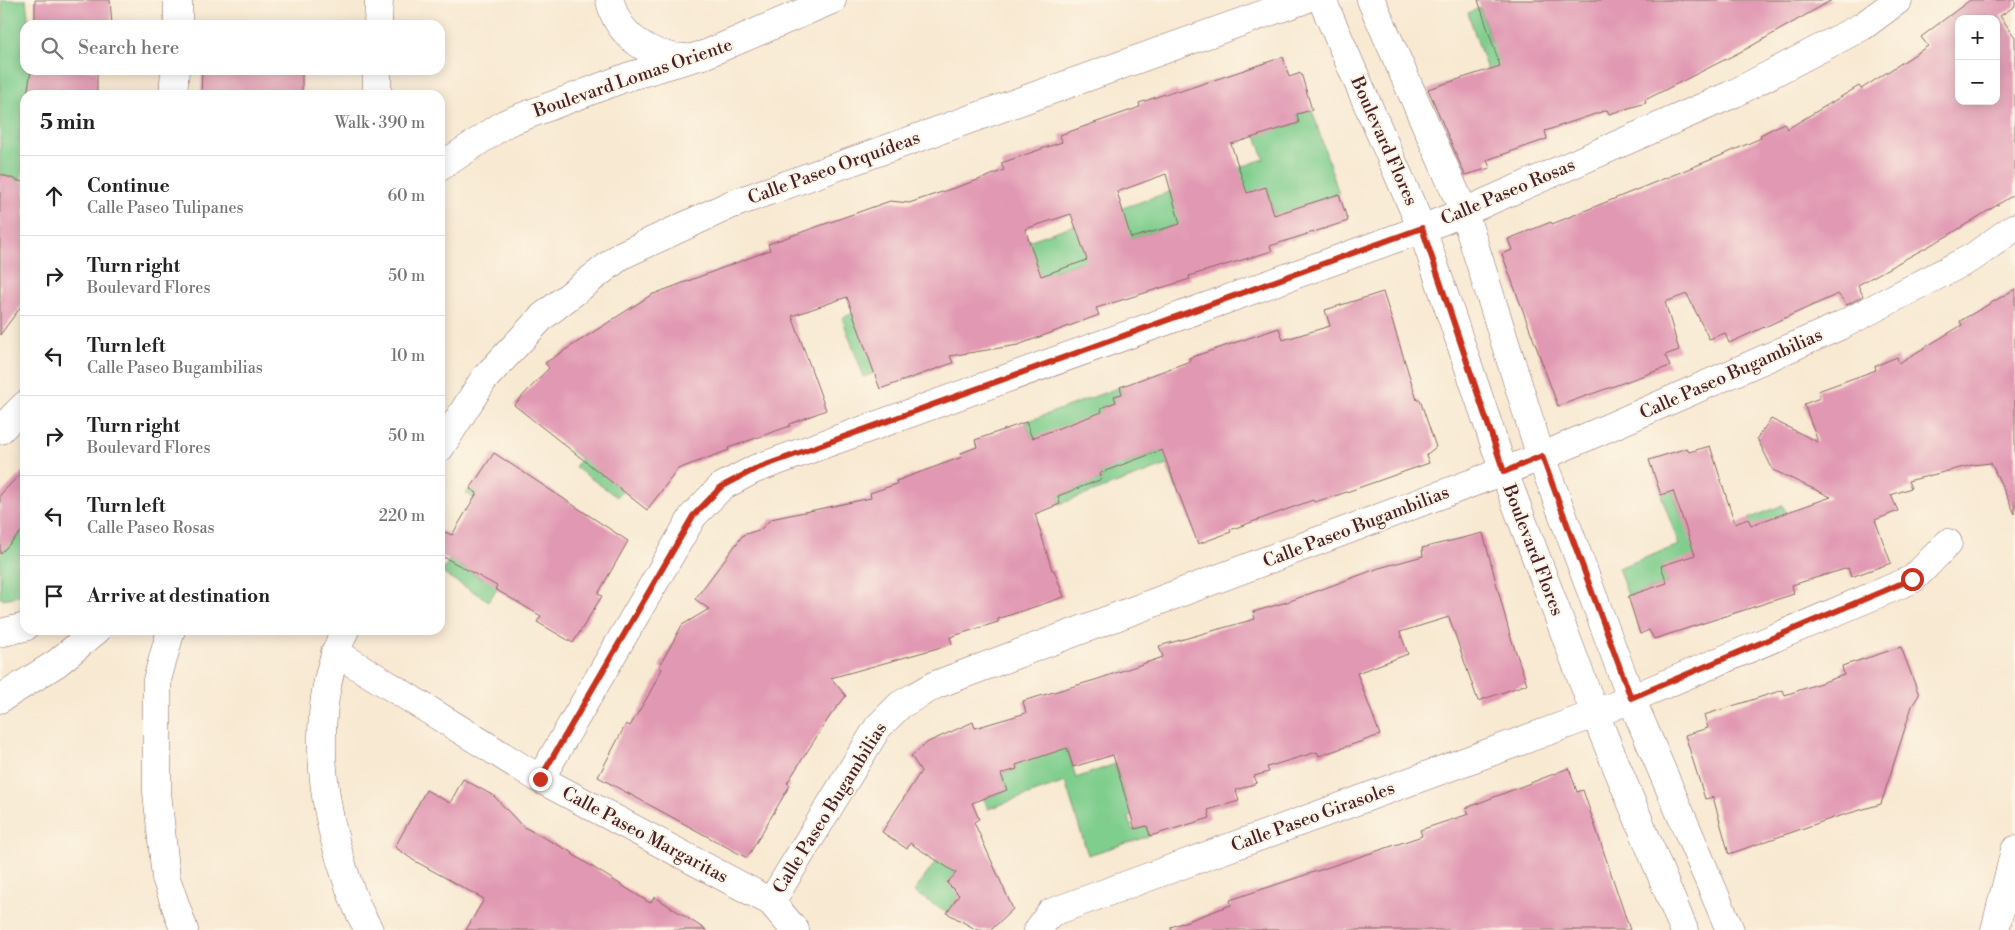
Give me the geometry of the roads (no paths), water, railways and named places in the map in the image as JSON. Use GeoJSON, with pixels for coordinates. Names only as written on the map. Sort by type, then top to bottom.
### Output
{"type":"FeatureCollection","features":[{"type":"Feature","properties":{"kind":"street"},"geometry":{"type":"LineString","coordinates":[[178,0],[178,20]]}},
{"type":"Feature","properties":{"kind":"street"},"geometry":{"type":"LineString","coordinates":[[378,20],[379,0]]}},
{"type":"Feature","properties":{"kind":"street"},"geometry":{"type":"LineString","coordinates":[[610,0],[618,22],[628,35],[641,46],[656,54],[673,58],[690,58],[706,54]]}},
{"type":"Feature","properties":{"kind":"street","name":"Boulevard Lomas Oriente"},"geometry":{"type":"LineString","coordinates":[[445,164],[506,123],[627,77],[706,54],[832,0]]}},
{"type":"Feature","properties":{"kind":"street","name":"Calle Paseo Orquídeas"},"geometry":{"type":"LineString","coordinates":[[445,440],[484,379],[542,316],[622,255],[730,205],[1302,0]]}},
{"type":"Feature","properties":{"kind":"street","name":"Boulevard Flores"},"geometry":{"type":"LineString","coordinates":[[1322,0],[1422,228],[1504,472],[1595,714],[1684,930]]}},
{"type":"Feature","properties":{"kind":"street"},"geometry":{"type":"LineString","coordinates":[[1371,0],[1464,212],[1542,456],[1631,698],[1730,930]]}},
{"type":"Feature","properties":{"kind":"street","name":"Calle Paseo Rosas"},"geometry":{"type":"LineString","coordinates":[[540,779],[693,516],[721,487],[755,469],[1464,212],[1735,94],[1863,26],[1898,0]]}},
{"type":"Feature","properties":{"kind":"street"},"geometry":{"type":"LineString","coordinates":[[173,90],[175,75]]}},
{"type":"Feature","properties":{"kind":"street"},"geometry":{"type":"LineString","coordinates":[[377,75],[377,90]]}},
{"type":"Feature","properties":{"kind":"street","name":"Calle Paseo Bugambilias"},"geometry":{"type":"LineString","coordinates":[[772,902],[878,727],[900,705],[935,686],[1542,456],[1840,326],[1973,257],[2015,227]]}},
{"type":"Feature","properties":{"kind":"street"},"geometry":{"type":"LineString","coordinates":[[0,430],[20,410]]}},
{"type":"Feature","properties":{"kind":"street","name":"Calle Paseo Girasoles"},"geometry":{"type":"LineString","coordinates":[[1038,930],[1050,913],[1595,714],[1912,579],[1948,543]]}},
{"type":"Feature","properties":{"kind":"street"},"geometry":{"type":"LineString","coordinates":[[0,634],[20,628]]}},
{"type":"Feature","properties":{"kind":"street"},"geometry":{"type":"LineString","coordinates":[[0,699],[57,663],[91,635]]}},
{"type":"Feature","properties":{"kind":"street"},"geometry":{"type":"LineString","coordinates":[[170,635],[157,680],[158,792],[166,878],[184,930]]}},
{"type":"Feature","properties":{"kind":"street"},"geometry":{"type":"LineString","coordinates":[[340,641],[323,711],[323,785],[336,848],[358,911],[369,930]]}},
{"type":"Feature","properties":{"kind":"street","name":"Calle Paseo Margaritas"},"geometry":{"type":"LineString","coordinates":[[340,641],[540,779],[772,902],[795,930]]}},
{"type":"Feature","properties":{"kind":"street"},"geometry":{"type":"LineString","coordinates":[[1996,930],[2011,888],[2015,850]]}}]}
